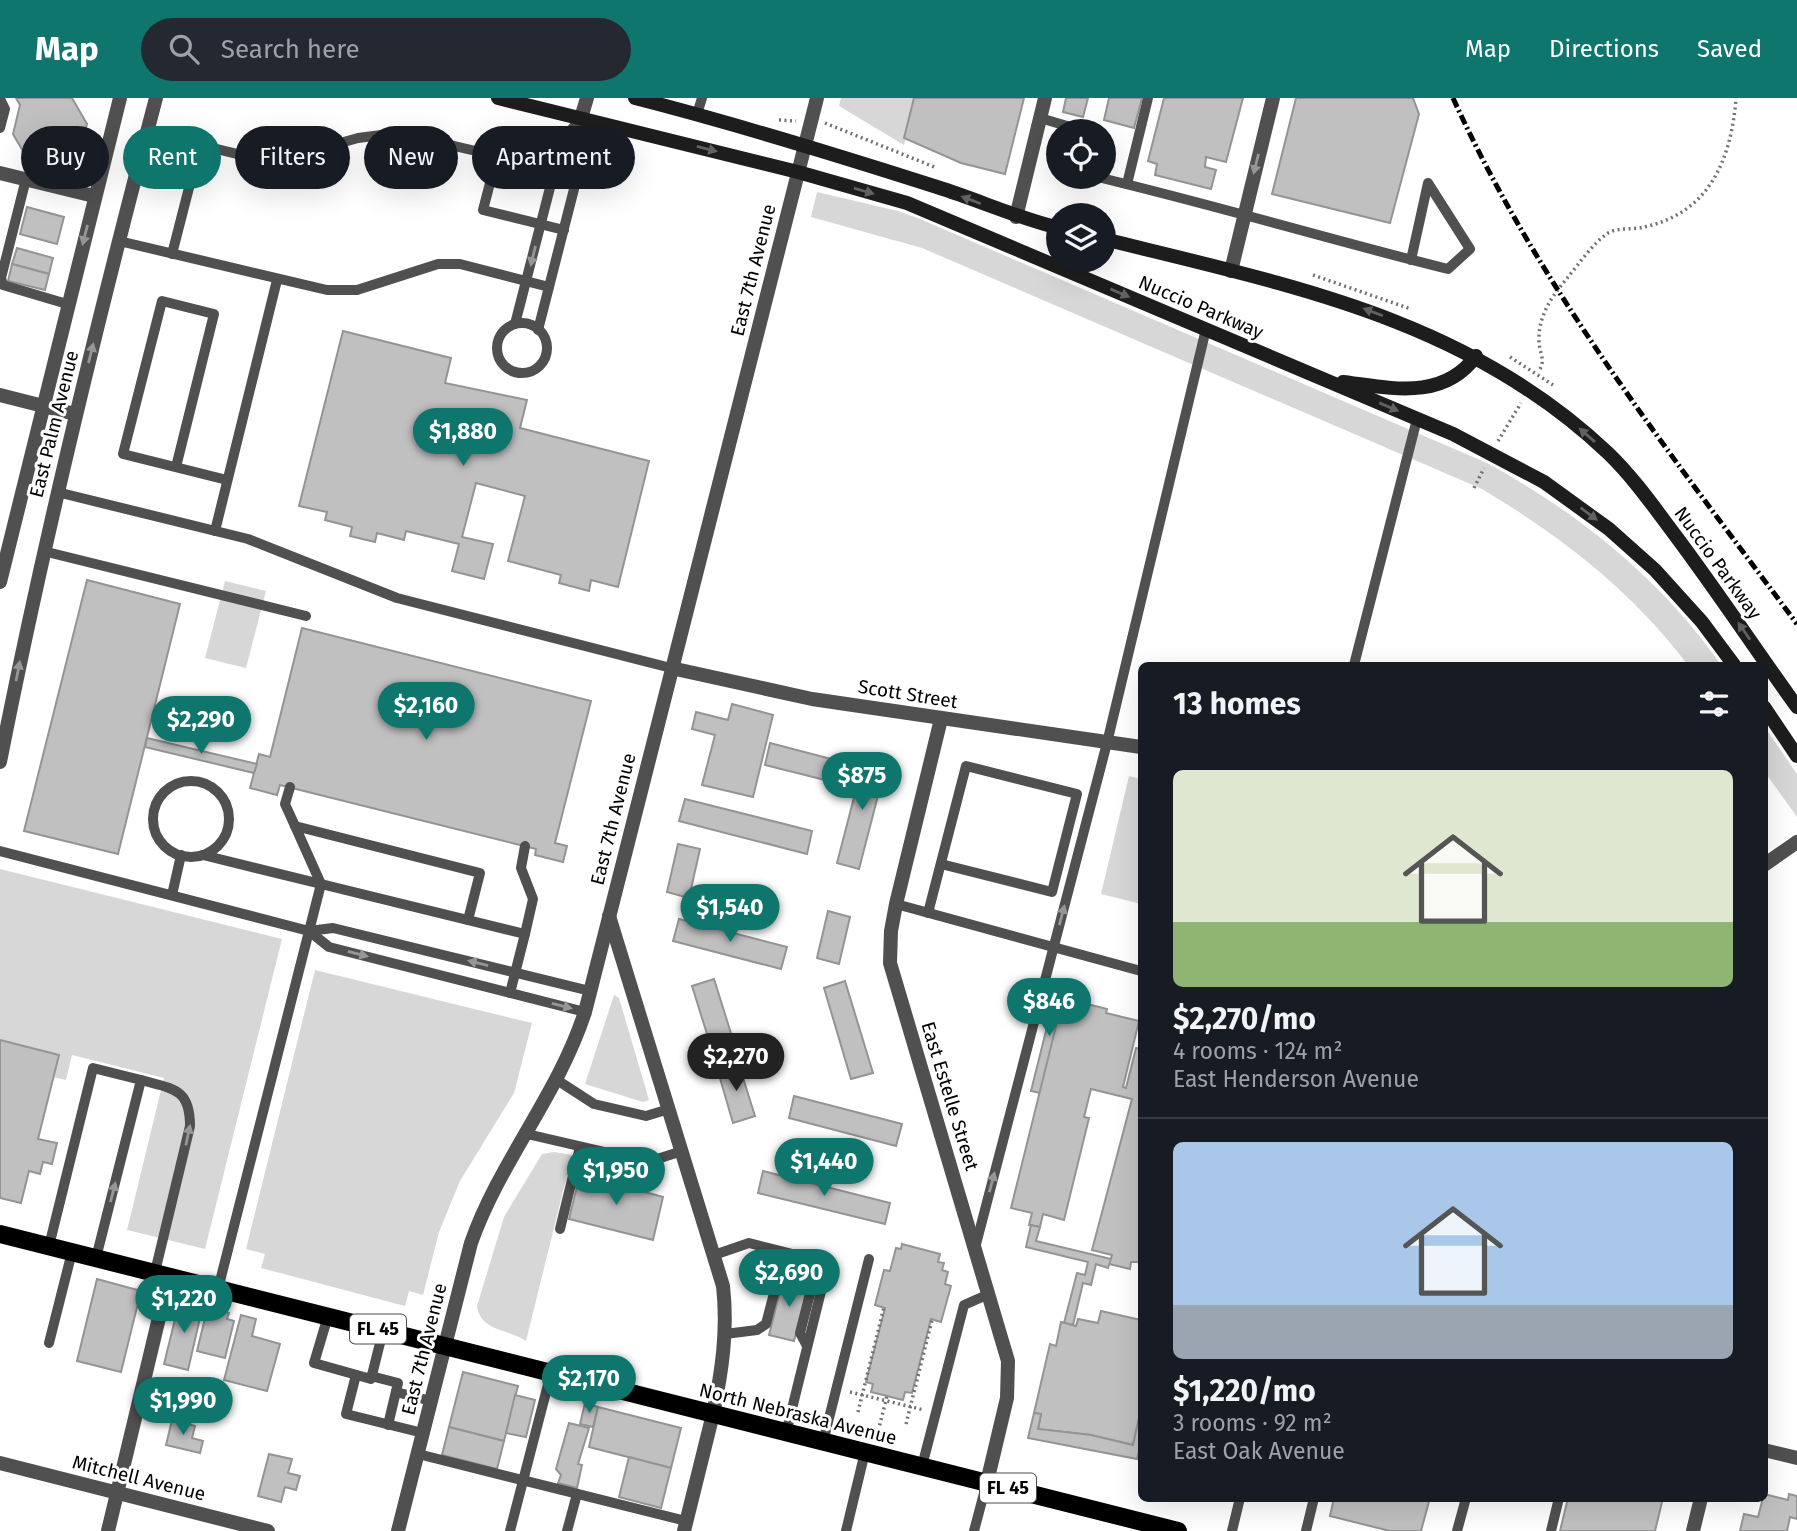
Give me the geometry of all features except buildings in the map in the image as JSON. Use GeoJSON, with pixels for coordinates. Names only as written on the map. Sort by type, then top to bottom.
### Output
{"type":"FeatureCollection","features":[{"type":"Feature","properties":{"kind":"main road","name":"Nuccio Parkway"},"geometry":{"type":"LineString","coordinates":[[498,98],[798,172],[907,203],[1417,419],[1544,482],[1609,529],[1655,570],[1702,622],[1732,662]]}},
{"type":"Feature","properties":{"kind":"main road"},"geometry":{"type":"LineString","coordinates":[[635,98],[776,135],[804,147],[940,188],[1016,217],[1046,225]]}},
{"type":"Feature","properties":{"kind":"main road","name":"Nuccio Parkway"},"geometry":{"type":"LineString","coordinates":[[1116,242],[1364,308],[1476,356],[1528,388],[1610,454],[1693,560],[1765,662]]}},
{"type":"Feature","properties":{"kind":"main road"},"geometry":{"type":"LineString","coordinates":[[1326,380],[1402,390],[1430,388],[1454,378],[1476,356]]}},
{"type":"Feature","properties":{"kind":"main road","name":"Nuccio Parkway"},"geometry":{"type":"LineString","coordinates":[[1768,666],[1797,707]]}},
{"type":"Feature","properties":{"kind":"main road"},"geometry":{"type":"LineString","coordinates":[[1768,713],[1797,756]]}},
{"type":"Feature","properties":{"kind":"main road","name":"North Nebraska Avenue"},"geometry":{"type":"LineString","coordinates":[[0,1234],[1178,1531]]}},
{"type":"Feature","properties":{"kind":"street","name":"East Palm Avenue"},"geometry":{"type":"LineString","coordinates":[[0,582],[120,98]]}},
{"type":"Feature","properties":{"kind":"street","name":"East Palm Avenue"},"geometry":{"type":"LineString","coordinates":[[0,762],[43,551],[75,414],[156,98]]}},
{"type":"Feature","properties":{"kind":"street"},"geometry":{"type":"LineString","coordinates":[[581,118],[587,98]]}},
{"type":"Feature","properties":{"kind":"street","name":"East 7th Avenue"},"geometry":{"type":"LineString","coordinates":[[398,1531],[482,1211],[558,1080],[585,1012],[817,98]]}},
{"type":"Feature","properties":{"kind":"street"},"geometry":{"type":"LineString","coordinates":[[1016,217],[1045,98]]}},
{"type":"Feature","properties":{"kind":"street"},"geometry":{"type":"LineString","coordinates":[[1231,271],[1273,98]]}},
{"type":"Feature","properties":{"kind":"street"},"geometry":{"type":"LineString","coordinates":[[0,173],[21,178]]}},
{"type":"Feature","properties":{"kind":"street"},"geometry":{"type":"LineString","coordinates":[[66,189],[94,196]]}},
{"type":"Feature","properties":{"kind":"street"},"geometry":{"type":"LineString","coordinates":[[0,395],[75,414]]}},
{"type":"Feature","properties":{"kind":"street","name":"Scott Street"},"geometry":{"type":"LineString","coordinates":[[671,668],[812,699],[1138,747]]}},
{"type":"Feature","properties":{"kind":"street","name":"East Estelle Street"},"geometry":{"type":"LineString","coordinates":[[941,719],[896,904],[891,931],[890,963],[1008,1361],[1010,1380],[986,1482]]}},
{"type":"Feature","properties":{"kind":"street"},"geometry":{"type":"LineString","coordinates":[[1768,862],[1797,842]]}},
{"type":"Feature","properties":{"kind":"street"},"geometry":{"type":"LineString","coordinates":[[609,916],[723,1286],[725,1334],[713,1414],[685,1526]]}},
{"type":"Feature","properties":{"kind":"street"},"geometry":{"type":"LineString","coordinates":[[108,1531],[162,1274]]}},
{"type":"Feature","properties":{"kind":"street"},"geometry":{"type":"LineString","coordinates":[[1768,1451],[1797,1458]]}},
{"type":"Feature","properties":{"kind":"street","name":"Mitchell Avenue"},"geometry":{"type":"LineString","coordinates":[[0,1463],[268,1531]]}},
{"type":"Feature","properties":{"kind":"street"},"geometry":{"type":"LineString","coordinates":[[1693,1531],[1701,1502]]}},
{"type":"Feature","properties":{"kind":"lane"},"geometry":{"type":"LineString","coordinates":[[697,114],[702,98]]}},
{"type":"Feature","properties":{"kind":"lane"},"geometry":{"type":"LineString","coordinates":[[1126,184],[1148,98]]}},
{"type":"Feature","properties":{"kind":"lane"},"geometry":{"type":"LineString","coordinates":[[0,99],[5,109],[0,128]]}},
{"type":"Feature","properties":{"kind":"lane"},"geometry":{"type":"LineString","coordinates":[[574,126],[581,118]]}},
{"type":"Feature","properties":{"kind":"lane"},"geometry":{"type":"LineString","coordinates":[[581,118],[582,126]]}},
{"type":"Feature","properties":{"kind":"lane"},"geometry":{"type":"LineString","coordinates":[[1040,118],[1046,120]]}},
{"type":"Feature","properties":{"kind":"lane"},"geometry":{"type":"LineString","coordinates":[[172,254],[200,145],[258,159],[280,160],[358,138],[389,134],[416,136],[497,156],[483,210],[564,230]]}},
{"type":"Feature","properties":{"kind":"lane"},"geometry":{"type":"LineString","coordinates":[[1116,182],[1244,213],[1411,260],[1448,269],[1470,249],[1428,183],[1411,260]]}},
{"type":"Feature","properties":{"kind":"lane"},"geometry":{"type":"LineString","coordinates":[[23,189],[1,278],[3,285],[67,304]]}},
{"type":"Feature","properties":{"kind":"lane"},"geometry":{"type":"LineString","coordinates":[[515,324],[529,324],[538,330],[546,341],[545,356],[535,370],[519,373],[505,366],[497,352],[500,336],[515,324],[550,189]]}},
{"type":"Feature","properties":{"kind":"lane"},"geometry":{"type":"LineString","coordinates":[[538,330],[574,189]]}},
{"type":"Feature","properties":{"kind":"lane"},"geometry":{"type":"LineString","coordinates":[[119,241],[327,290],[358,290],[438,264],[460,264],[549,287]]}},
{"type":"Feature","properties":{"kind":"lane"},"geometry":{"type":"LineString","coordinates":[[215,531],[277,280]]}},
{"type":"Feature","properties":{"kind":"lane"},"geometry":{"type":"LineString","coordinates":[[176,467],[214,314],[162,301],[123,454],[228,480]]}},
{"type":"Feature","properties":{"kind":"lane"},"geometry":{"type":"LineString","coordinates":[[975,1248],[1107,743],[1206,329]]}},
{"type":"Feature","properties":{"kind":"lane"},"geometry":{"type":"LineString","coordinates":[[1355,662],[1417,419]]}},
{"type":"Feature","properties":{"kind":"lane"},"geometry":{"type":"LineString","coordinates":[[57,492],[248,540],[397,598],[671,668]]}},
{"type":"Feature","properties":{"kind":"lane"},"geometry":{"type":"LineString","coordinates":[[43,551],[306,616]]}},
{"type":"Feature","properties":{"kind":"lane"},"geometry":{"type":"LineString","coordinates":[[928,913],[966,766],[1077,794],[1052,892],[941,864]]}},
{"type":"Feature","properties":{"kind":"lane"},"geometry":{"type":"LineString","coordinates":[[203,855],[222,842],[229,818],[226,806],[212,787],[188,781],[166,790],[154,811],[156,836],[164,846],[181,855],[203,855],[524,934]]}},
{"type":"Feature","properties":{"kind":"lane"},"geometry":{"type":"LineString","coordinates":[[218,1289],[321,884],[285,804],[290,787]]}},
{"type":"Feature","properties":{"kind":"lane"},"geometry":{"type":"LineString","coordinates":[[295,826],[480,873],[468,920]]}},
{"type":"Feature","properties":{"kind":"lane"},"geometry":{"type":"LineString","coordinates":[[510,993],[533,899],[521,867],[526,846]]}},
{"type":"Feature","properties":{"kind":"lane"},"geometry":{"type":"LineString","coordinates":[[0,851],[309,931],[333,928],[590,991]]}},
{"type":"Feature","properties":{"kind":"lane"},"geometry":{"type":"LineString","coordinates":[[172,895],[181,855]]}},
{"type":"Feature","properties":{"kind":"lane"},"geometry":{"type":"LineString","coordinates":[[896,904],[1138,970]]}},
{"type":"Feature","properties":{"kind":"lane"},"geometry":{"type":"LineString","coordinates":[[309,931],[329,947],[585,1012]]}},
{"type":"Feature","properties":{"kind":"lane"},"geometry":{"type":"LineString","coordinates":[[49,1246],[93,1068],[176,1089],[185,1098],[190,1110],[190,1126],[162,1274]]}},
{"type":"Feature","properties":{"kind":"lane"},"geometry":{"type":"LineString","coordinates":[[96,1258],[141,1080]]}},
{"type":"Feature","properties":{"kind":"lane"},"geometry":{"type":"LineString","coordinates":[[558,1080],[594,1104],[646,1116],[669,1108]]}},
{"type":"Feature","properties":{"kind":"lane"},"geometry":{"type":"LineString","coordinates":[[527,1134],[648,1162],[682,1152]]}},
{"type":"Feature","properties":{"kind":"lane"},"geometry":{"type":"LineString","coordinates":[[559,1229],[580,1147]]}},
{"type":"Feature","properties":{"kind":"lane"},"geometry":{"type":"LineString","coordinates":[[713,1255],[749,1243],[828,1263],[786,1433]]}},
{"type":"Feature","properties":{"kind":"lane"},"geometry":{"type":"LineString","coordinates":[[49,1343],[72,1252]]}},
{"type":"Feature","properties":{"kind":"lane"},"geometry":{"type":"LineString","coordinates":[[823,1442],[869,1259]]}},
{"type":"Feature","properties":{"kind":"lane"},"geometry":{"type":"LineString","coordinates":[[725,1334],[757,1330],[766,1324],[780,1270],[814,1278],[800,1333],[807,1346]]}},
{"type":"Feature","properties":{"kind":"lane"},"geometry":{"type":"LineString","coordinates":[[922,1466],[964,1305],[989,1294]]}},
{"type":"Feature","properties":{"kind":"lane"},"geometry":{"type":"LineString","coordinates":[[328,1316],[314,1363],[356,1375],[371,1379],[383,1331]]}},
{"type":"Feature","properties":{"kind":"lane"},"geometry":{"type":"LineString","coordinates":[[510,1531],[551,1373]]}},
{"type":"Feature","properties":{"kind":"lane"},"geometry":{"type":"LineString","coordinates":[[356,1375],[346,1414],[423,1433]]}},
{"type":"Feature","properties":{"kind":"lane"},"geometry":{"type":"LineString","coordinates":[[372,1376],[398,1383],[388,1425]]}},
{"type":"Feature","properties":{"kind":"lane"},"geometry":{"type":"LineString","coordinates":[[396,1391],[431,1401]]}},
{"type":"Feature","properties":{"kind":"lane"},"geometry":{"type":"LineString","coordinates":[[846,1531],[865,1452]]}},
{"type":"Feature","properties":{"kind":"lane"},"geometry":{"type":"LineString","coordinates":[[418,1454],[577,1494],[685,1526]]}},
{"type":"Feature","properties":{"kind":"lane"},"geometry":{"type":"LineString","coordinates":[[974,1531],[986,1482]]}},
{"type":"Feature","properties":{"kind":"lane"},"geometry":{"type":"LineString","coordinates":[[566,1531],[577,1494]]}},
{"type":"Feature","properties":{"kind":"lane"},"geometry":{"type":"LineString","coordinates":[[1232,1531],[1239,1502]]}},
{"type":"Feature","properties":{"kind":"lane"},"geometry":{"type":"LineString","coordinates":[[1306,1531],[1313,1502]]}},
{"type":"Feature","properties":{"kind":"lane"},"geometry":{"type":"LineString","coordinates":[[1457,1531],[1465,1502]]}},
{"type":"Feature","properties":{"kind":"lane"},"geometry":{"type":"LineString","coordinates":[[1550,1531],[1558,1502]]}},
{"type":"Feature","properties":{"kind":"path"},"geometry":{"type":"LineString","coordinates":[[1540,369],[1543,360],[1538,341],[1540,323],[1558,290],[1606,234],[1645,227],[1671,218],[1698,200],[1719,173],[1724,160],[1736,99]]}},
{"type":"Feature","properties":{"kind":"path"},"geometry":{"type":"LineString","coordinates":[[1496,445],[1524,398]]}},
{"type":"Feature","properties":{"kind":"path"},"geometry":{"type":"LineString","coordinates":[[1474,488],[1487,463]]}},
{"type":"Feature","properties":{"kind":"path"},"geometry":{"type":"LineString","coordinates":[[858,1412],[884,1307]]}},
{"type":"Feature","properties":{"kind":"path"},"geometry":{"type":"LineString","coordinates":[[906,1424],[932,1320]]}},
{"type":"Feature","properties":{"kind":"path"},"geometry":{"type":"LineString","coordinates":[[846,1391],[886,1398],[926,1410]]}},
{"type":"Feature","properties":{"kind":"path"},"geometry":{"type":"LineString","coordinates":[[877,1436],[886,1398]]}},
{"type":"Feature","properties":{"kind":"shaded area"},"geometry":{"type":"Polygon","coordinates":[[[841,98],[916,98],[904,145],[839,106],[841,98]]]}},
{"type":"Feature","properties":{"kind":"shaded area"},"geometry":{"type":"Polygon","coordinates":[[[817,192],[898,211],[920,219],[1487,463],[1554,504],[1616,550],[1672,604],[1719,662],[1686,662],[1643,613],[1594,567],[1540,526],[1482,489],[922,248],[811,217],[817,192]]]}},
{"type":"Feature","properties":{"kind":"shaded area"},"geometry":{"type":"Polygon","coordinates":[[[225,581],[266,591],[246,668],[205,658],[225,581]]]}},
{"type":"Feature","properties":{"kind":"shaded area"},"geometry":{"type":"Polygon","coordinates":[[[1768,732],[1797,774],[1797,817],[1768,777],[1768,732]]]}},
{"type":"Feature","properties":{"kind":"shaded area"},"geometry":{"type":"Polygon","coordinates":[[[1129,776],[1138,778],[1138,903],[1101,894],[1129,776]]]}},
{"type":"Feature","properties":{"kind":"shaded area"},"geometry":{"type":"Polygon","coordinates":[[[0,869],[282,939],[205,1249],[127,1230],[164,1078],[72,1055],[66,1080],[53,1077],[58,1055],[0,1040],[0,869]]]}},
{"type":"Feature","properties":{"kind":"shaded area"},"geometry":{"type":"Polygon","coordinates":[[[315,970],[532,1023],[514,1093],[460,1181],[439,1232],[423,1295],[409,1291],[405,1306],[261,1268],[265,1254],[246,1249],[315,970]]]}},
{"type":"Feature","properties":{"kind":"shaded area"},"geometry":{"type":"Polygon","coordinates":[[[614,995],[619,998],[649,1100],[643,1102],[585,1084],[614,995]]]}},
{"type":"Feature","properties":{"kind":"shaded area"},"geometry":{"type":"Polygon","coordinates":[[[554,1152],[572,1155],[526,1341],[489,1325],[479,1314],[477,1306],[504,1217],[542,1154],[554,1152]]]}},
{"type":"Feature","properties":{"kind":"railway"},"geometry":{"type":"LineString","coordinates":[[1453,98],[1488,169],[1567,305],[1656,434],[1797,624]]}}]}
